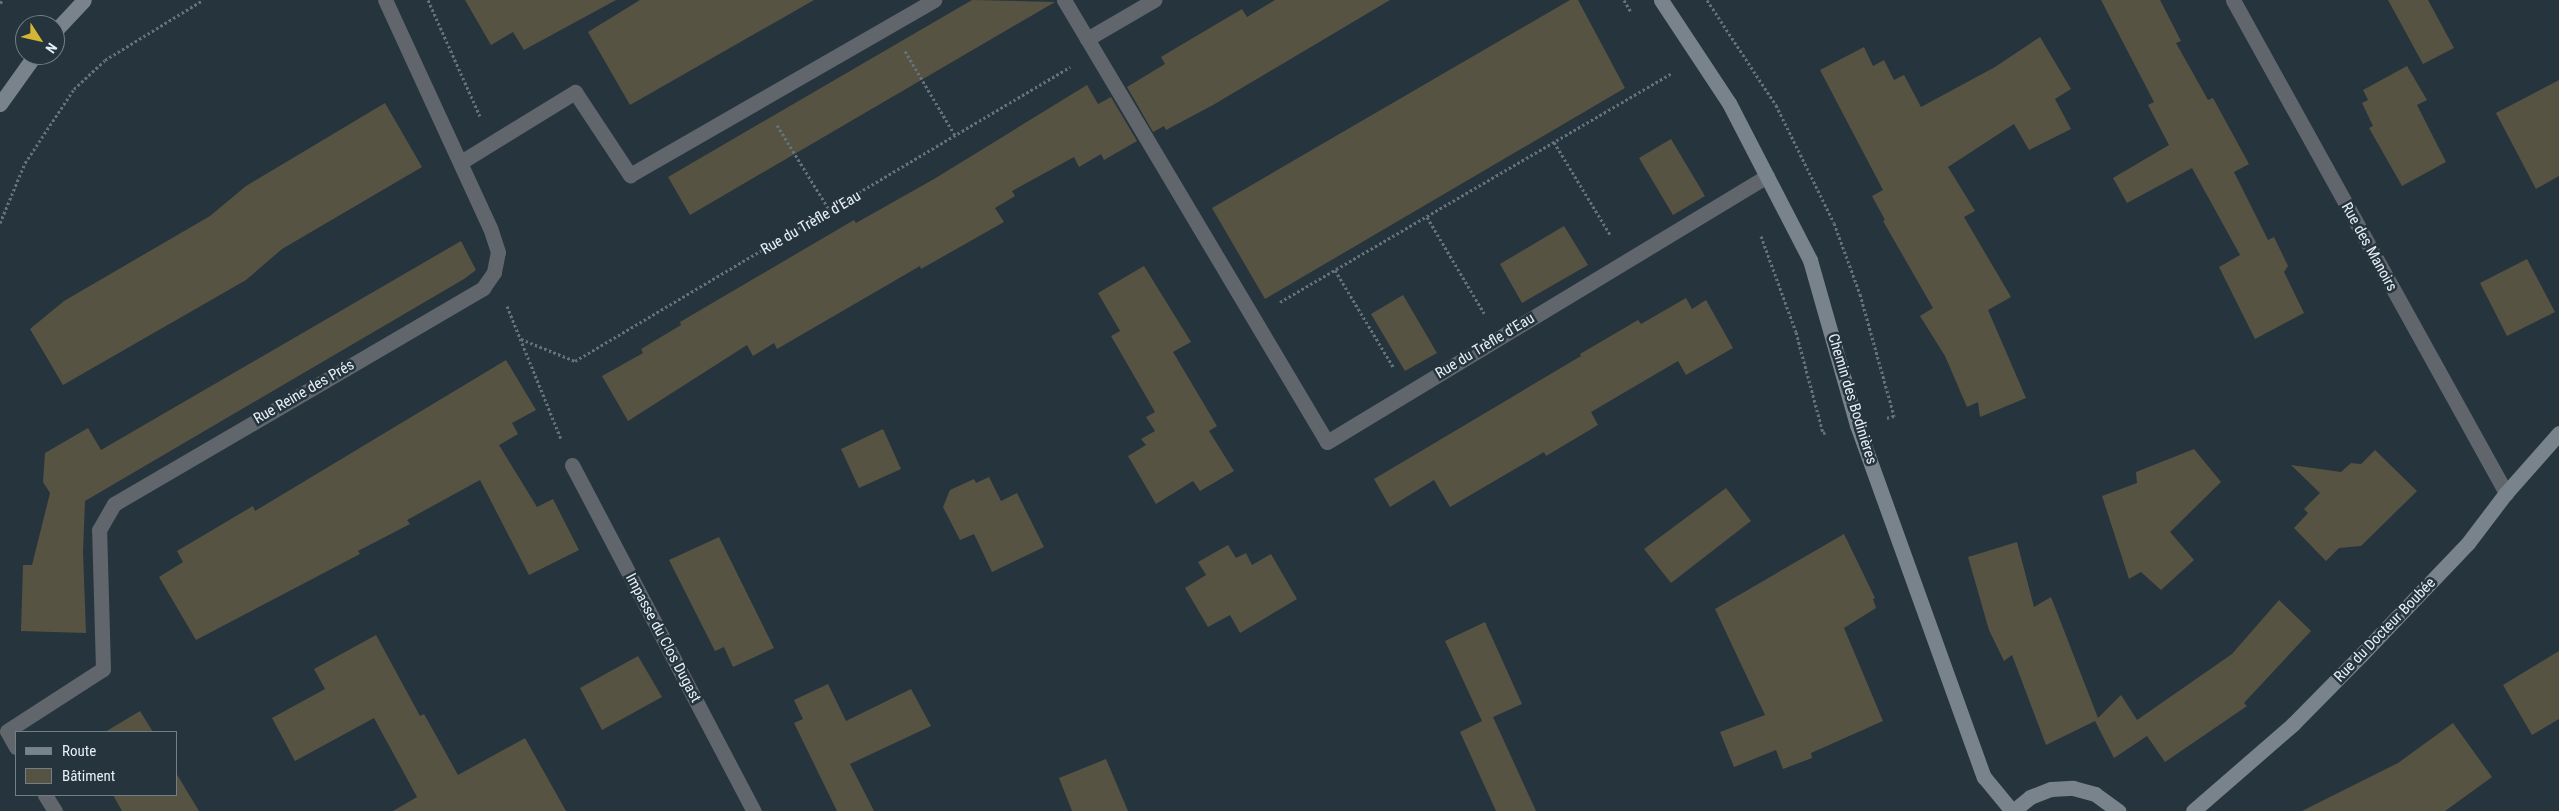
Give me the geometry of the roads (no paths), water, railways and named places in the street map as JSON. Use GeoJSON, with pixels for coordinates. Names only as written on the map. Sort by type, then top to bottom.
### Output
{"type":"FeatureCollection","features":[{"type":"Feature","properties":{"kind":"street"},"geometry":{"type":"LineString","coordinates":[[65,20],[84,0]]}},
{"type":"Feature","properties":{"kind":"street"},"geometry":{"type":"LineString","coordinates":[[385,0],[461,162],[575,92],[630,175],[934,0]]}},
{"type":"Feature","properties":{"kind":"street","name":"Rue du Trèfle d'Eau"},"geometry":{"type":"LineString","coordinates":[[1064,0],[1327,442],[1767,176]]}},
{"type":"Feature","properties":{"kind":"street"},"geometry":{"type":"LineString","coordinates":[[1091,45],[1154,0]]}},
{"type":"Feature","properties":{"kind":"street","name":"Chemin des Bodinières"},"geometry":{"type":"LineString","coordinates":[[1661,0],[1729,103],[1810,260],[1857,425],[1984,777],[2012,811]]}},
{"type":"Feature","properties":{"kind":"street","name":"Rue des Manoirs"},"geometry":{"type":"LineString","coordinates":[[2232,0],[2506,493]]}},
{"type":"Feature","properties":{"kind":"street"},"geometry":{"type":"LineString","coordinates":[[0,104],[28,65]]}},
{"type":"Feature","properties":{"kind":"street","name":"Rue Reine des Prés"},"geometry":{"type":"LineString","coordinates":[[15,745],[7,731],[103,669],[99,530],[114,504],[483,288],[494,272],[498,252],[461,162]]}},
{"type":"Feature","properties":{"kind":"street","name":"Rue du Docteur Boubée"},"geometry":{"type":"LineString","coordinates":[[2193,811],[2293,724],[2355,661],[2468,543],[2506,493],[2559,432]]}},
{"type":"Feature","properties":{"kind":"street","name":"Impasse du Clos Dugast"},"geometry":{"type":"LineString","coordinates":[[572,465],[754,811]]}},
{"type":"Feature","properties":{"kind":"street"},"geometry":{"type":"LineString","coordinates":[[2012,811],[2030,797],[2050,789],[2073,788],[2094,794],[2118,811]]}},
{"type":"Feature","properties":{"kind":"street"},"geometry":{"type":"LineString","coordinates":[[46,796],[55,811]]}}]}
